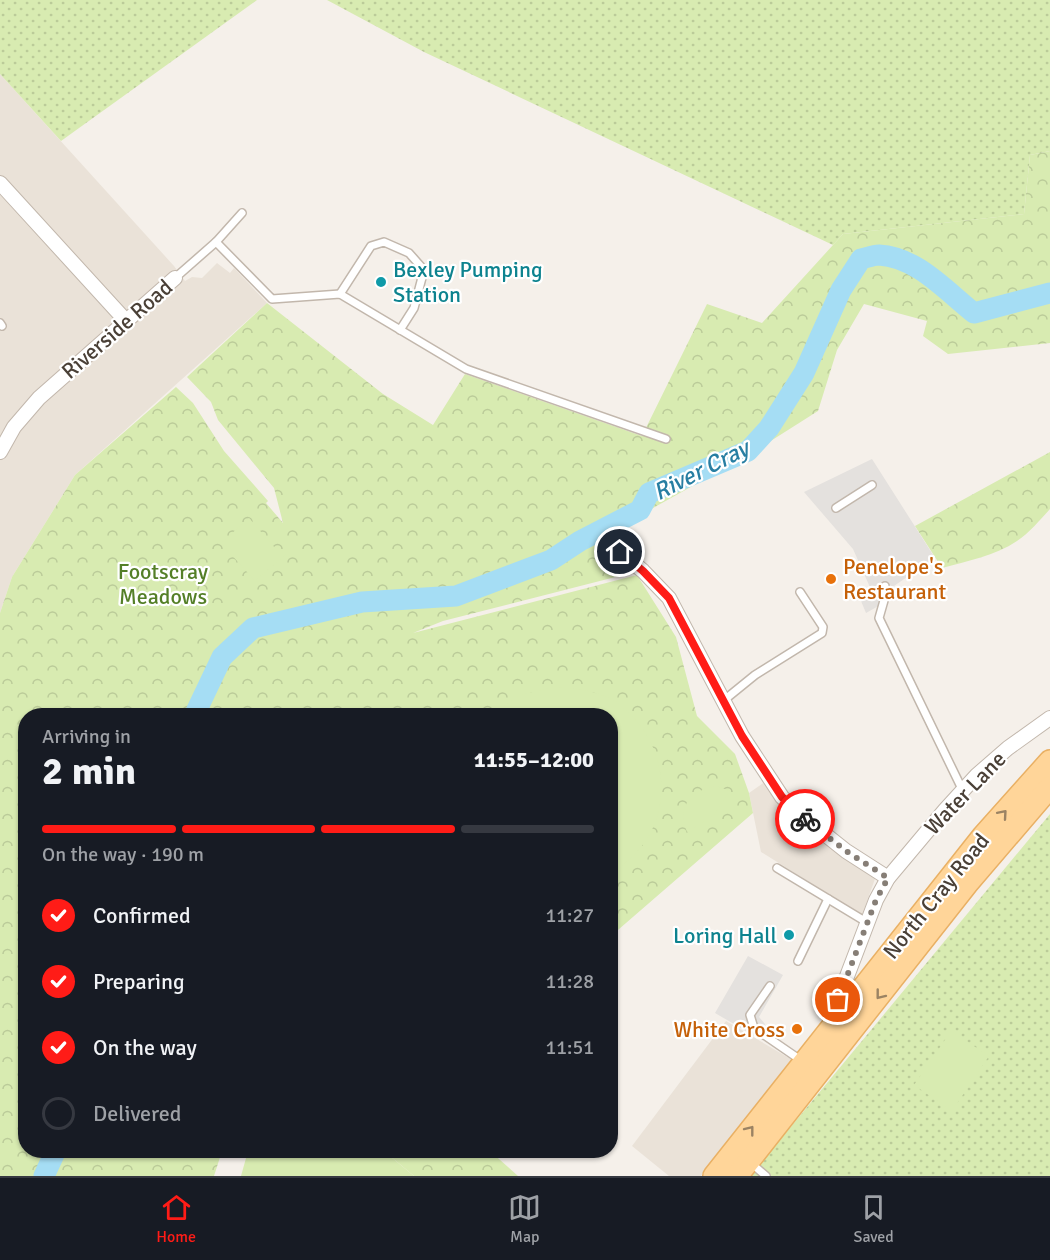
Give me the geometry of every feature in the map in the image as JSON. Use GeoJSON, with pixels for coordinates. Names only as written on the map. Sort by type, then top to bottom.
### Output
{"type":"FeatureCollection","features":[{"type":"Feature","properties":{"kind":"main road","name":"North Cray Road"},"geometry":{"type":"LineString","coordinates":[[714,1176],[983,836],[1050,761]]}},
{"type":"Feature","properties":{"kind":"main road","name":"North Cray Road"},"geometry":{"type":"LineString","coordinates":[[743,1168],[973,877],[1050,787]]}},
{"type":"Feature","properties":{"kind":"street"},"geometry":{"type":"LineString","coordinates":[[0,183],[127,322]]}},
{"type":"Feature","properties":{"kind":"street","name":"Riverside Road"},"geometry":{"type":"LineString","coordinates":[[0,452],[14,427],[39,398],[175,278]]}},
{"type":"Feature","properties":{"kind":"street"},"geometry":{"type":"LineString","coordinates":[[620,552],[671,597],[742,736],[782,797],[846,851],[888,878]]}},
{"type":"Feature","properties":{"kind":"street","name":"Water Lane"},"geometry":{"type":"LineString","coordinates":[[824,1037],[876,900],[888,878],[963,791],[1008,748],[1050,718]]}},
{"type":"Feature","properties":{"kind":"lane","name":"Riverside Road"},"geometry":{"type":"LineString","coordinates":[[175,278],[216,242],[242,213]]}},
{"type":"Feature","properties":{"kind":"lane"},"geometry":{"type":"LineString","coordinates":[[216,242],[272,299],[340,294],[466,369],[666,439]]}},
{"type":"Feature","properties":{"kind":"lane"},"geometry":{"type":"LineString","coordinates":[[340,294],[370,246],[384,242],[409,253],[424,270],[414,308],[400,330]]}},
{"type":"Feature","properties":{"kind":"lane"},"geometry":{"type":"LineString","coordinates":[[836,508],[872,485]]}},
{"type":"Feature","properties":{"kind":"lane"},"geometry":{"type":"LineString","coordinates":[[885,586],[885,597],[879,618],[963,791]]}},
{"type":"Feature","properties":{"kind":"lane"},"geometry":{"type":"LineString","coordinates":[[723,701],[755,675],[822,633],[823,627],[800,592]]}},
{"type":"Feature","properties":{"kind":"lane"},"geometry":{"type":"LineString","coordinates":[[777,868],[868,923]]}},
{"type":"Feature","properties":{"kind":"lane"},"geometry":{"type":"LineString","coordinates":[[798,961],[828,899]]}},
{"type":"Feature","properties":{"kind":"lane"},"geometry":{"type":"LineString","coordinates":[[770,986],[750,1015],[754,1028],[804,1062]]}},
{"type":"Feature","properties":{"kind":"lane"},"geometry":{"type":"LineString","coordinates":[[743,1168],[765,1176]]}},
{"type":"Feature","properties":{"kind":"shaded area"},"geometry":{"type":"Polygon","coordinates":[[[0,74],[185,281],[192,277],[202,278],[217,263],[230,273],[234,268],[267,303],[75,475],[12,577],[0,613],[0,74]]]}},
{"type":"Feature","properties":{"kind":"shaded area"},"geometry":{"type":"Polygon","coordinates":[[[872,459],[935,558],[891,588],[889,600],[866,613],[861,601],[873,594],[853,549],[804,492],[872,459]]]}},
{"type":"Feature","properties":{"kind":"shaded area"},"geometry":{"type":"Polygon","coordinates":[[[766,781],[792,817],[876,876],[862,915],[761,852],[749,793],[766,781]]]}},
{"type":"Feature","properties":{"kind":"shaded area"},"geometry":{"type":"Polygon","coordinates":[[[748,956],[783,975],[759,1017],[765,1024],[758,1038],[715,1013],[748,956]]]}},
{"type":"Feature","properties":{"kind":"shaded area"},"geometry":{"type":"Polygon","coordinates":[[[726,1021],[794,1061],[701,1176],[669,1176],[632,1146],[726,1021]]]}},
{"type":"Feature","properties":{"kind":"green space"},"geometry":{"type":"Polygon","coordinates":[[[0,0],[257,0],[61,141],[0,74],[0,0]]]}},
{"type":"Feature","properties":{"kind":"green space"},"geometry":{"type":"Polygon","coordinates":[[[327,0],[1050,0],[1050,151],[1030,155],[1024,214],[843,234],[833,245],[424,52],[327,0]]]}},
{"type":"Feature","properties":{"kind":"green space","name":"Footscray Meadows"},"geometry":{"type":"Polygon","coordinates":[[[1050,151],[1050,343],[948,354],[923,336],[927,321],[864,304],[837,350],[818,411],[750,454],[601,537],[604,523],[577,532],[635,572],[443,621],[413,633],[637,575],[676,637],[697,716],[735,754],[749,793],[753,813],[618,930],[618,708],[18,708],[18,1158],[220,1158],[214,1176],[0,1176],[0,613],[12,577],[75,475],[176,387],[193,403],[224,451],[268,501],[266,503],[283,523],[274,488],[218,420],[211,402],[187,377],[267,303],[383,394],[433,425],[465,374],[642,436],[707,304],[762,323],[843,234],[1024,214],[1030,155],[1050,151]]]}},
{"type":"Feature","properties":{"kind":"green space"},"geometry":{"type":"Polygon","coordinates":[[[1050,452],[1050,509],[1038,522],[1021,538],[1000,551],[942,568],[915,526],[1050,452]]]}},
{"type":"Feature","properties":{"kind":"green space"},"geometry":{"type":"Polygon","coordinates":[[[249,518],[275,548],[278,546],[286,554],[255,581],[221,543],[249,518]]]}},
{"type":"Feature","properties":{"kind":"green space"},"geometry":{"type":"Polygon","coordinates":[[[553,687],[592,692],[617,702],[642,728],[659,765],[660,804],[655,823],[646,841],[618,869],[618,708],[502,708],[520,695],[553,687]]]}},
{"type":"Feature","properties":{"kind":"green space"},"geometry":{"type":"Polygon","coordinates":[[[717,786],[730,791],[714,815],[687,832],[684,814],[688,801],[700,791],[717,786]]]}},
{"type":"Feature","properties":{"kind":"green space"},"geometry":{"type":"Polygon","coordinates":[[[1050,814],[1050,1176],[750,1176],[1050,814]]]}},
{"type":"Feature","properties":{"kind":"green space"},"geometry":{"type":"Polygon","coordinates":[[[951,1031],[989,1056],[952,1111],[914,1085],[951,1031]]]}},
{"type":"Feature","properties":{"kind":"green space"},"geometry":{"type":"Polygon","coordinates":[[[246,1158],[392,1158],[414,1176],[241,1176],[246,1158]]]}},
{"type":"Feature","properties":{"kind":"green space"},"geometry":{"type":"Polygon","coordinates":[[[392,1158],[498,1158],[518,1176],[414,1176],[392,1158]]]}},
{"type":"Feature","properties":{"kind":"waterway","name":"River Cray"},"geometry":{"type":"LineString","coordinates":[[198,708],[222,657],[253,628],[362,602],[456,596],[551,560],[580,541],[640,510],[649,493],[748,451],[769,428],[804,373],[841,290],[861,259],[879,255],[906,262],[930,276],[974,313],[1050,293]]}},
{"type":"Feature","properties":{"kind":"waterway","name":"River Cray"},"geometry":{"type":"LineString","coordinates":[[44,1176],[52,1158]]}},
{"type":"Feature","properties":{"kind":"way so far"},"geometry":{"type":"LineString","coordinates":[[805,819],[846,851],[888,878],[876,900],[838,1000]]}},
{"type":"Feature","properties":{"kind":"place","name":"Bexley Pumping Station"},"geometry":{"type":"Point","coordinates":[381,282]}},
{"type":"Feature","properties":{"kind":"place","name":"Penelope's Restaurant"},"geometry":{"type":"Point","coordinates":[831,579]}},
{"type":"Feature","properties":{"kind":"place","name":"Loring Hall"},"geometry":{"type":"Point","coordinates":[789,935]}},
{"type":"Feature","properties":{"kind":"place","name":"White Cross"},"geometry":{"type":"Point","coordinates":[797,1029]}},
{"type":"Feature","properties":{"kind":"route"},"geometry":{"type":"LineString","coordinates":[[620,552],[643,571],[669,598],[742,736],[782,797],[805,819]]}}]}
